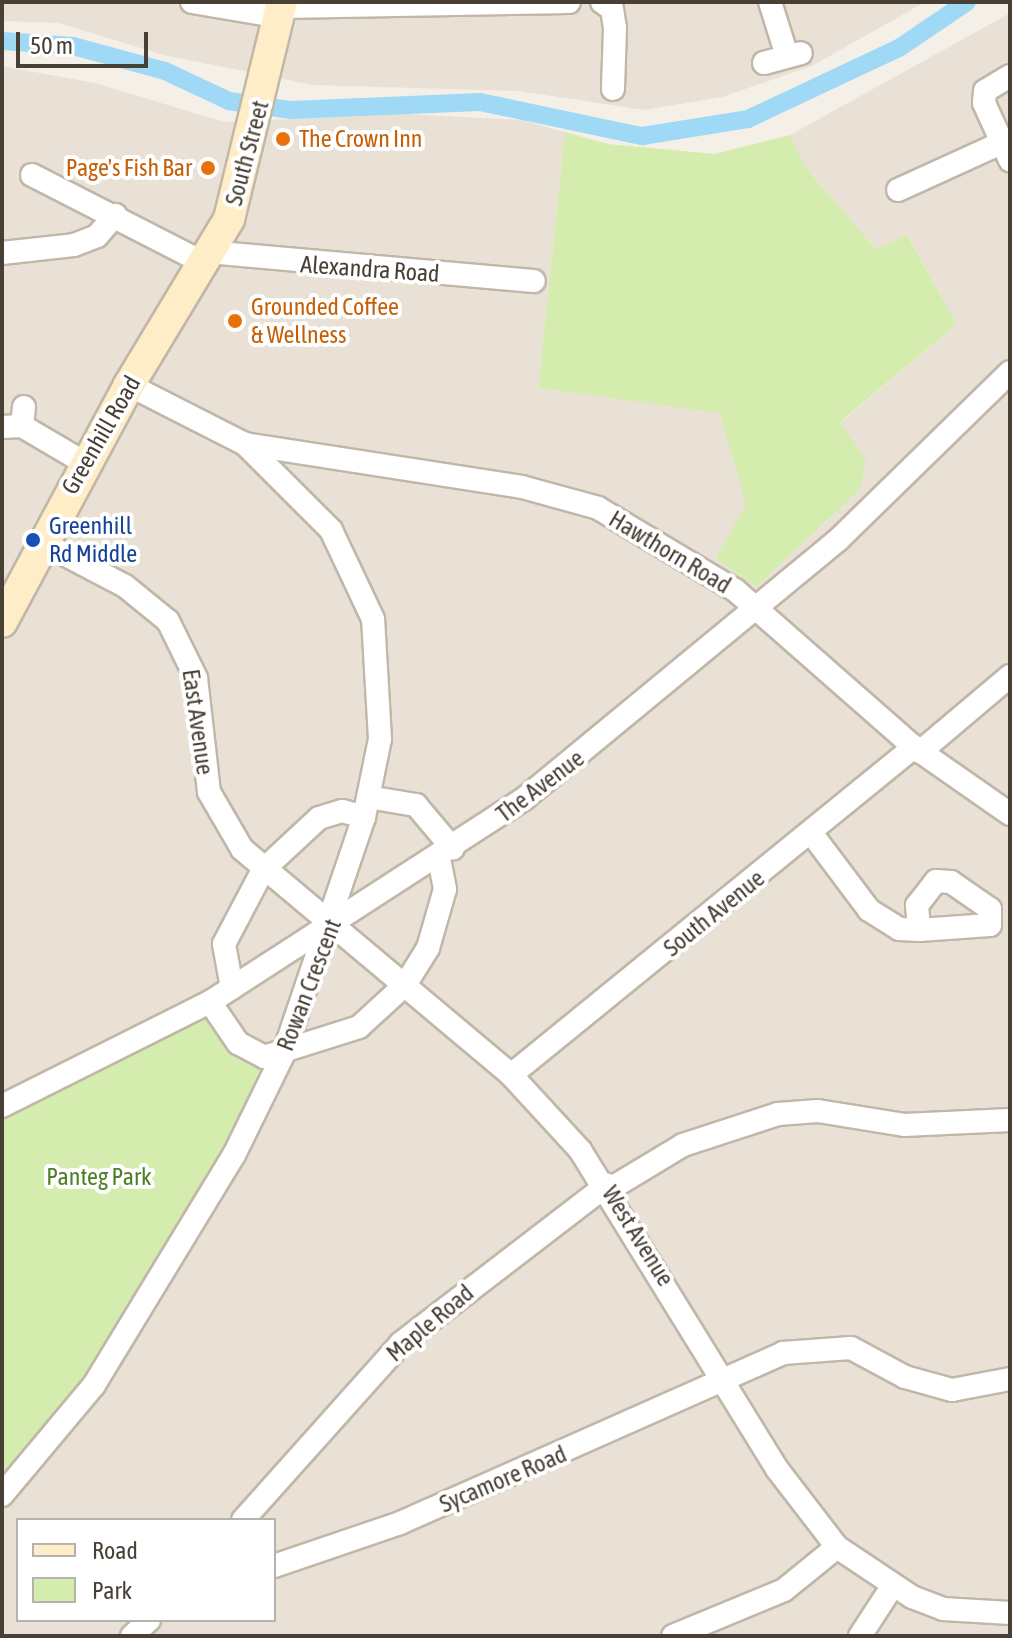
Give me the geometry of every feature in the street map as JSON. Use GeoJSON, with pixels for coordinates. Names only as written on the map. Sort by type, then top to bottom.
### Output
{"type":"FeatureCollection","features":[{"type":"Feature","properties":{"kind":"street"},"geometry":{"type":"LineString","coordinates":[[192,2],[281,9],[569,2]]}},
{"type":"Feature","properties":{"kind":"street"},"geometry":{"type":"LineString","coordinates":[[602,2],[612,9],[615,28],[613,89]]}},
{"type":"Feature","properties":{"kind":"street"},"geometry":{"type":"LineString","coordinates":[[764,63],[795,54],[770,2]]}},
{"type":"Feature","properties":{"kind":"street","name":"South Street"},"geometry":{"type":"LineString","coordinates":[[205,257],[239,195],[281,9]]}},
{"type":"Feature","properties":{"kind":"street"},"geometry":{"type":"LineString","coordinates":[[898,190],[1007,147],[985,91],[1010,76]]}},
{"type":"Feature","properties":{"kind":"street"},"geometry":{"type":"LineString","coordinates":[[32,175],[205,257]]}},
{"type":"Feature","properties":{"kind":"street"},"geometry":{"type":"LineString","coordinates":[[2,253],[74,245],[97,236],[115,215]]}},
{"type":"Feature","properties":{"kind":"street","name":"Alexandra Road"},"geometry":{"type":"LineString","coordinates":[[205,257],[534,281]]}},
{"type":"Feature","properties":{"kind":"street","name":"Greenhill Road"},"geometry":{"type":"LineString","coordinates":[[2,622],[85,463],[205,257]]}},
{"type":"Feature","properties":{"kind":"street","name":"The Avenue"},"geometry":{"type":"LineString","coordinates":[[2,1106],[210,1002],[446,854],[636,712],[838,540],[1010,372]]}},
{"type":"Feature","properties":{"kind":"street","name":"Hawthorn Road"},"geometry":{"type":"LineString","coordinates":[[129,385],[245,444],[522,487],[598,508],[690,558],[755,609],[917,750],[1010,814]]}},
{"type":"Feature","properties":{"kind":"street"},"geometry":{"type":"LineString","coordinates":[[16,420],[85,463]]}},
{"type":"Feature","properties":{"kind":"street","name":"Rowan Crescent"},"geometry":{"type":"LineString","coordinates":[[2,1495],[60,1429],[144,1312],[283,1055],[332,927],[366,807],[382,692],[373,619],[331,530],[245,444]]}},
{"type":"Feature","properties":{"kind":"street","name":"East Avenue"},"geometry":{"type":"LineString","coordinates":[[43,543],[125,586],[168,621],[196,678],[209,792],[263,870],[332,927]]}},
{"type":"Feature","properties":{"kind":"street","name":"South Avenue"},"geometry":{"type":"LineString","coordinates":[[511,1075],[1010,676]]}},
{"type":"Feature","properties":{"kind":"street"},"geometry":{"type":"LineString","coordinates":[[210,1002],[238,1043],[264,1057],[283,1055],[359,1027],[405,985],[438,921],[445,889],[446,854],[416,805],[366,807],[319,818],[263,870],[224,944],[232,988]]}},
{"type":"Feature","properties":{"kind":"street"},"geometry":{"type":"LineString","coordinates":[[812,834],[869,910],[899,929],[919,930],[990,925],[990,909],[936,881],[917,905],[919,930]]}},
{"type":"Feature","properties":{"kind":"street","name":"West Avenue"},"geometry":{"type":"LineString","coordinates":[[332,927],[511,1075],[609,1187],[803,1509],[837,1547],[892,1587],[943,1609],[1010,1613]]}},
{"type":"Feature","properties":{"kind":"street","name":"Maple Road"},"geometry":{"type":"LineString","coordinates":[[245,1518],[401,1343],[609,1187],[683,1145],[778,1114],[818,1111],[904,1125],[1010,1120]]}},
{"type":"Feature","properties":{"kind":"street","name":"Sycamore Road"},"geometry":{"type":"LineString","coordinates":[[276,1565],[400,1523],[725,1377],[827,1344],[851,1348],[927,1386],[972,1389],[1010,1379]]}},
{"type":"Feature","properties":{"kind":"street"},"geometry":{"type":"LineString","coordinates":[[673,1636],[784,1590],[837,1547]]}},
{"type":"Feature","properties":{"kind":"street"},"geometry":{"type":"LineString","coordinates":[[860,1636],[892,1587]]}},
{"type":"Feature","properties":{"kind":"street"},"geometry":{"type":"LineString","coordinates":[[132,1636],[147,1622]]}},
{"type":"Feature","properties":{"kind":"shaded area"},"geometry":{"type":"Polygon","coordinates":[[[2,2],[925,2],[812,66],[722,97],[644,110],[519,91],[313,85],[163,55],[59,23],[2,21],[2,2]]]}},
{"type":"Feature","properties":{"kind":"shaded area"},"geometry":{"type":"Polygon","coordinates":[[[1010,13],[1010,1636],[2,1636],[2,66],[95,83],[224,122],[405,114],[521,120],[565,132],[538,388],[721,412],[747,504],[716,558],[866,460],[840,423],[957,324],[908,236],[876,249],[805,167],[790,135],[1010,13]]]}},
{"type":"Feature","properties":{"kind":"green space"},"geometry":{"type":"Polygon","coordinates":[[[565,132],[608,144],[715,154],[790,135],[805,167],[876,249],[907,235],[957,324],[840,422],[866,460],[860,489],[756,587],[716,558],[746,504],[720,413],[538,388],[565,132]]]}},
{"type":"Feature","properties":{"kind":"green space","name":"Panteg Park"},"geometry":{"type":"Polygon","coordinates":[[[205,1015],[239,1061],[267,1066],[171,1246],[73,1396],[2,1479],[2,1116],[205,1015]]]}},
{"type":"Feature","properties":{"kind":"waterway"},"geometry":{"type":"LineString","coordinates":[[2,41],[73,46],[165,71],[229,101],[291,110],[480,102],[642,136],[748,119],[899,48],[967,2]]}},
{"type":"Feature","properties":{"kind":"place","name":"The Crown Inn"},"geometry":{"type":"Point","coordinates":[283,139]}},
{"type":"Feature","properties":{"kind":"place","name":"Page's Fish Bar"},"geometry":{"type":"Point","coordinates":[208,168]}},
{"type":"Feature","properties":{"kind":"place","name":"Grounded Coffee & Wellness"},"geometry":{"type":"Point","coordinates":[235,321]}},
{"type":"Feature","properties":{"kind":"place","name":"Greenhill Rd Middle"},"geometry":{"type":"Point","coordinates":[33,540]}}]}
